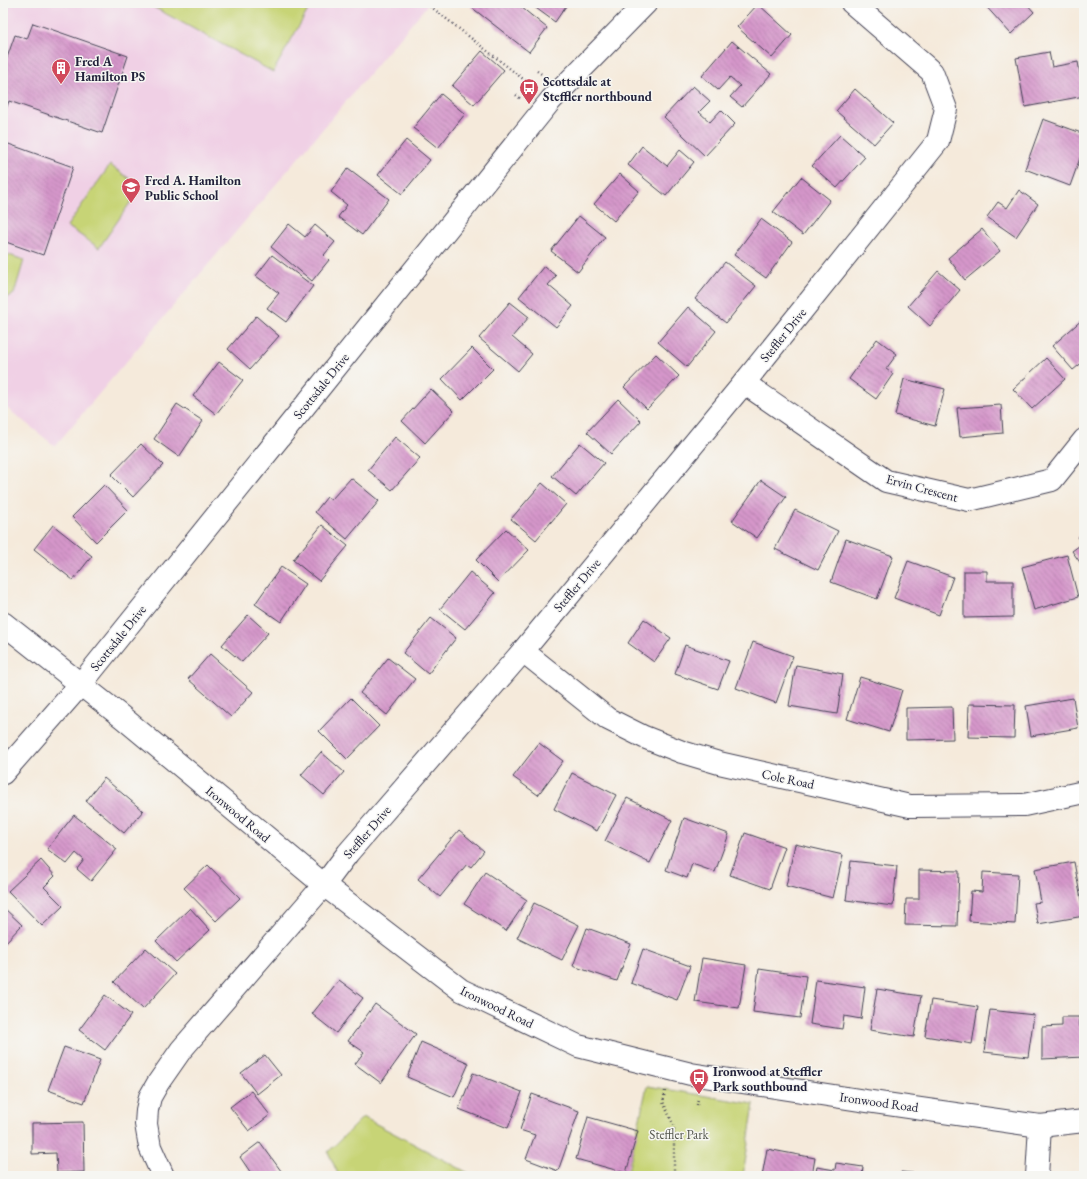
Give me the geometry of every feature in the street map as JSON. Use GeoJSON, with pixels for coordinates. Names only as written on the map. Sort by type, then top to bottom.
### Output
{"type":"FeatureCollection","features":[{"type":"Feature","properties":{"kind":"street","name":"Scottsdale Drive"},"geometry":{"type":"LineString","coordinates":[[3,773],[81,684],[551,100],[646,3]]}},
{"type":"Feature","properties":{"kind":"street","name":"Steffler Drive"},"geometry":{"type":"LineString","coordinates":[[162,1176],[150,1147],[146,1124],[150,1097],[158,1082],[182,1050],[324,885],[348,853],[523,652],[744,383],[938,141],[946,109],[932,72],[852,3]]}},
{"type":"Feature","properties":{"kind":"street","name":"Ervin Crescent"},"geometry":{"type":"LineString","coordinates":[[744,383],[886,481],[969,500],[1052,480],[1084,440]]}},
{"type":"Feature","properties":{"kind":"street","name":"Ironwood Road"},"geometry":{"type":"LineString","coordinates":[[3,623],[81,684],[324,885],[461,990],[578,1046],[692,1074],[1040,1126],[1084,1122]]}},
{"type":"Feature","properties":{"kind":"street","name":"Cole Road"},"geometry":{"type":"LineString","coordinates":[[523,652],[608,719],[644,737],[682,752],[719,763],[910,806],[1024,805],[1084,792]]}},
{"type":"Feature","properties":{"kind":"street"},"geometry":{"type":"LineString","coordinates":[[1037,1176],[1040,1126]]}},
{"type":"Feature","properties":{"kind":"path"},"geometry":{"type":"LineString","coordinates":[[428,3],[527,82]]}},
{"type":"Feature","properties":{"kind":"path"},"geometry":{"type":"LineString","coordinates":[[665,1090],[663,1102],[674,1126],[674,1176]]}},
{"type":"Feature","properties":{"kind":"shaded area","name":"Fred A. Hamilton Public School"},"geometry":{"type":"Polygon","coordinates":[[[3,3],[429,3],[55,446],[3,405],[3,3]]]}},
{"type":"Feature","properties":{"kind":"green space"},"geometry":{"type":"Polygon","coordinates":[[[146,3],[312,3],[273,72],[146,3]]]}},
{"type":"Feature","properties":{"kind":"green space"},"geometry":{"type":"Polygon","coordinates":[[[110,165],[141,187],[99,248],[67,226],[110,165]]]}},
{"type":"Feature","properties":{"kind":"green space"},"geometry":{"type":"Polygon","coordinates":[[[3,253],[24,260],[14,294],[3,299],[3,253]]]}},
{"type":"Feature","properties":{"kind":"green space","name":"Steffler Park"},"geometry":{"type":"Polygon","coordinates":[[[647,1086],[754,1104],[743,1176],[627,1176],[647,1086]]]}},
{"type":"Feature","properties":{"kind":"green space"},"geometry":{"type":"Polygon","coordinates":[[[363,1117],[474,1176],[339,1176],[328,1152],[363,1117]]]}},
{"type":"Feature","properties":{"kind":"building"},"geometry":{"type":"Polygon","coordinates":[[[474,3],[516,3],[547,28],[529,52],[471,7],[474,3]]]}},
{"type":"Feature","properties":{"kind":"building"},"geometry":{"type":"Polygon","coordinates":[[[529,3],[568,3],[555,22],[529,3]]]}},
{"type":"Feature","properties":{"kind":"building"},"geometry":{"type":"Polygon","coordinates":[[[983,3],[1026,3],[1034,12],[1011,34],[983,3]]]}},
{"type":"Feature","properties":{"kind":"building"},"geometry":{"type":"Polygon","coordinates":[[[758,4],[792,35],[772,58],[737,27],[758,4]]]}},
{"type":"Feature","properties":{"kind":"building","name":"Fred A Hamilton PS"},"geometry":{"type":"Polygon","coordinates":[[[33,23],[128,56],[102,133],[9,101],[3,117],[3,69],[15,35],[27,39],[33,23]]]}},
{"type":"Feature","properties":{"kind":"building"},"geometry":{"type":"Polygon","coordinates":[[[732,41],[771,74],[742,107],[730,97],[740,86],[730,77],[718,90],[702,76],[732,41]]]}},
{"type":"Feature","properties":{"kind":"building"},"geometry":{"type":"Polygon","coordinates":[[[482,51],[504,70],[474,105],[452,86],[482,51]]]}},
{"type":"Feature","properties":{"kind":"building"},"geometry":{"type":"Polygon","coordinates":[[[1049,52],[1052,67],[1078,62],[1084,96],[1025,107],[1016,58],[1049,52]]]}},
{"type":"Feature","properties":{"kind":"building"},"geometry":{"type":"Polygon","coordinates":[[[693,86],[710,101],[699,112],[710,122],[721,110],[735,124],[705,156],[664,117],[693,86]]]}},
{"type":"Feature","properties":{"kind":"building"},"geometry":{"type":"Polygon","coordinates":[[[855,89],[893,123],[874,144],[836,111],[855,89]]]}},
{"type":"Feature","properties":{"kind":"building"},"geometry":{"type":"Polygon","coordinates":[[[441,94],[465,114],[438,148],[413,128],[441,94]]]}},
{"type":"Feature","properties":{"kind":"building"},"geometry":{"type":"Polygon","coordinates":[[[1043,119],[1084,134],[1084,147],[1070,186],[1025,169],[1043,119]]]}},
{"type":"Feature","properties":{"kind":"building"},"geometry":{"type":"Polygon","coordinates":[[[840,135],[865,157],[837,188],[812,166],[840,135]]]}},
{"type":"Feature","properties":{"kind":"building"},"geometry":{"type":"Polygon","coordinates":[[[406,140],[430,160],[402,194],[378,175],[406,140]]]}},
{"type":"Feature","properties":{"kind":"building"},"geometry":{"type":"Polygon","coordinates":[[[3,142],[73,167],[43,255],[3,241],[3,142]]]}},
{"type":"Feature","properties":{"kind":"building"},"geometry":{"type":"Polygon","coordinates":[[[642,146],[667,166],[680,150],[694,162],[666,196],[628,165],[642,146]]]}},
{"type":"Feature","properties":{"kind":"building"},"geometry":{"type":"Polygon","coordinates":[[[348,168],[389,199],[362,235],[338,217],[347,205],[331,192],[348,168]]]}},
{"type":"Feature","properties":{"kind":"building"},"geometry":{"type":"Polygon","coordinates":[[[620,174],[639,191],[614,221],[594,204],[620,174]]]}},
{"type":"Feature","properties":{"kind":"building"},"geometry":{"type":"Polygon","coordinates":[[[801,177],[830,200],[803,235],[773,212],[801,177]]]}},
{"type":"Feature","properties":{"kind":"building"},"geometry":{"type":"Polygon","coordinates":[[[1019,190],[1038,204],[1016,237],[987,217],[998,202],[1007,208],[1019,190]]]}},
{"type":"Feature","properties":{"kind":"building"},"geometry":{"type":"Polygon","coordinates":[[[579,216],[605,237],[578,272],[551,251],[579,216]]]}},
{"type":"Feature","properties":{"kind":"building"},"geometry":{"type":"Polygon","coordinates":[[[761,219],[792,242],[766,278],[734,255],[761,219]]]}},
{"type":"Feature","properties":{"kind":"building"},"geometry":{"type":"Polygon","coordinates":[[[289,224],[305,237],[315,225],[335,242],[324,255],[329,260],[312,281],[271,247],[289,224]]]}},
{"type":"Feature","properties":{"kind":"building"},"geometry":{"type":"Polygon","coordinates":[[[982,229],[1000,251],[965,280],[948,258],[982,229]]]}},
{"type":"Feature","properties":{"kind":"building"},"geometry":{"type":"Polygon","coordinates":[[[272,255],[313,286],[286,322],[267,308],[279,293],[256,276],[272,255]]]}},
{"type":"Feature","properties":{"kind":"building"},"geometry":{"type":"Polygon","coordinates":[[[725,262],[756,286],[726,323],[695,299],[725,262]]]}},
{"type":"Feature","properties":{"kind":"building"},"geometry":{"type":"Polygon","coordinates":[[[544,266],[556,276],[548,285],[573,306],[556,327],[519,297],[544,266]]]}},
{"type":"Feature","properties":{"kind":"building"},"geometry":{"type":"Polygon","coordinates":[[[938,271],[960,290],[930,326],[908,306],[938,271]]]}},
{"type":"Feature","properties":{"kind":"building"},"geometry":{"type":"Polygon","coordinates":[[[510,302],[529,317],[512,337],[532,354],[518,371],[479,338],[510,302]]]}},
{"type":"Feature","properties":{"kind":"building"},"geometry":{"type":"Polygon","coordinates":[[[688,307],[716,331],[687,367],[658,342],[688,307]]]}},
{"type":"Feature","properties":{"kind":"building"},"geometry":{"type":"Polygon","coordinates":[[[256,316],[279,336],[250,369],[228,349],[256,316]]]}},
{"type":"Feature","properties":{"kind":"building"},"geometry":{"type":"Polygon","coordinates":[[[1084,318],[1084,361],[1073,370],[1052,346],[1084,318]]]}},
{"type":"Feature","properties":{"kind":"building"},"geometry":{"type":"Polygon","coordinates":[[[877,339],[897,354],[886,369],[893,374],[876,399],[849,379],[877,339]]]}},
{"type":"Feature","properties":{"kind":"building"},"geometry":{"type":"Polygon","coordinates":[[[472,348],[493,369],[462,400],[442,379],[472,348]]]}},
{"type":"Feature","properties":{"kind":"building"},"geometry":{"type":"Polygon","coordinates":[[[656,354],[679,376],[647,409],[624,387],[656,354]]]}},
{"type":"Feature","properties":{"kind":"building"},"geometry":{"type":"Polygon","coordinates":[[[1046,358],[1065,379],[1032,409],[1013,389],[1046,358]]]}},
{"type":"Feature","properties":{"kind":"building"},"geometry":{"type":"Polygon","coordinates":[[[219,362],[243,380],[216,414],[193,396],[219,362]]]}},
{"type":"Feature","properties":{"kind":"building"},"geometry":{"type":"Polygon","coordinates":[[[904,379],[945,389],[935,426],[895,415],[904,379]]]}},
{"type":"Feature","properties":{"kind":"building"},"geometry":{"type":"Polygon","coordinates":[[[431,389],[454,411],[425,443],[402,421],[431,389]]]}},
{"type":"Feature","properties":{"kind":"building"},"geometry":{"type":"Polygon","coordinates":[[[618,399],[641,421],[611,454],[587,432],[618,399]]]}},
{"type":"Feature","properties":{"kind":"building"},"geometry":{"type":"Polygon","coordinates":[[[177,404],[203,421],[179,457],[154,439],[177,404]]]}},
{"type":"Feature","properties":{"kind":"building"},"geometry":{"type":"Polygon","coordinates":[[[1001,405],[1003,433],[960,437],[957,408],[1001,405]]]}},
{"type":"Feature","properties":{"kind":"building"},"geometry":{"type":"Polygon","coordinates":[[[395,437],[420,458],[392,490],[368,470],[395,437]]]}},
{"type":"Feature","properties":{"kind":"building"},"geometry":{"type":"Polygon","coordinates":[[[580,443],[604,463],[576,496],[552,476],[580,443]]]}},
{"type":"Feature","properties":{"kind":"building"},"geometry":{"type":"Polygon","coordinates":[[[141,444],[163,465],[133,497],[111,475],[141,444]]]}},
{"type":"Feature","properties":{"kind":"building"},"geometry":{"type":"Polygon","coordinates":[[[351,478],[379,501],[347,539],[315,512],[327,497],[331,500],[351,478]]]}},
{"type":"Feature","properties":{"kind":"building"},"geometry":{"type":"Polygon","coordinates":[[[761,480],[786,497],[757,538],[732,521],[761,480]]]}},
{"type":"Feature","properties":{"kind":"building"},"geometry":{"type":"Polygon","coordinates":[[[542,483],[566,504],[536,540],[511,519],[542,483]]]}},
{"type":"Feature","properties":{"kind":"building"},"geometry":{"type":"Polygon","coordinates":[[[104,485],[128,510],[96,542],[72,517],[104,485]]]}},
{"type":"Feature","properties":{"kind":"building"},"geometry":{"type":"Polygon","coordinates":[[[795,510],[838,531],[818,570],[775,549],[795,510]]]}},
{"type":"Feature","properties":{"kind":"building"},"geometry":{"type":"Polygon","coordinates":[[[53,525],[92,556],[73,580],[34,549],[53,525]]]}},
{"type":"Feature","properties":{"kind":"building"},"geometry":{"type":"Polygon","coordinates":[[[322,525],[348,546],[319,581],[293,560],[322,525]]]}},
{"type":"Feature","properties":{"kind":"building"},"geometry":{"type":"Polygon","coordinates":[[[506,529],[529,550],[498,582],[476,560],[506,529]]]}},
{"type":"Feature","properties":{"kind":"building"},"geometry":{"type":"Polygon","coordinates":[[[1084,533],[1084,568],[1072,551],[1083,543],[1078,537],[1084,533]]]}},
{"type":"Feature","properties":{"kind":"building"},"geometry":{"type":"Polygon","coordinates":[[[846,539],[893,556],[877,599],[831,582],[846,539]]]}},
{"type":"Feature","properties":{"kind":"building"},"geometry":{"type":"Polygon","coordinates":[[[1067,555],[1078,597],[1034,610],[1022,567],[1067,555]]]}},
{"type":"Feature","properties":{"kind":"building"},"geometry":{"type":"Polygon","coordinates":[[[908,561],[953,577],[939,615],[894,598],[908,561]]]}},
{"type":"Feature","properties":{"kind":"building"},"geometry":{"type":"Polygon","coordinates":[[[281,567],[306,584],[281,622],[255,604],[281,567]]]}},
{"type":"Feature","properties":{"kind":"building"},"geometry":{"type":"Polygon","coordinates":[[[964,571],[987,571],[987,581],[1013,581],[1013,617],[964,618],[964,571]]]}},
{"type":"Feature","properties":{"kind":"building"},"geometry":{"type":"Polygon","coordinates":[[[470,572],[495,593],[465,629],[440,609],[470,572]]]}},
{"type":"Feature","properties":{"kind":"building"},"geometry":{"type":"Polygon","coordinates":[[[248,615],[268,633],[242,662],[222,645],[248,615]]]}},
{"type":"Feature","properties":{"kind":"building"},"geometry":{"type":"Polygon","coordinates":[[[431,618],[456,638],[428,674],[403,653],[431,618]]]}},
{"type":"Feature","properties":{"kind":"building"},"geometry":{"type":"Polygon","coordinates":[[[644,619],[671,638],[654,662],[628,643],[644,619]]]}},
{"type":"Feature","properties":{"kind":"building"},"geometry":{"type":"Polygon","coordinates":[[[753,642],[793,656],[776,703],[736,688],[753,642]]]}},
{"type":"Feature","properties":{"kind":"building"},"geometry":{"type":"Polygon","coordinates":[[[685,645],[729,661],[718,689],[675,674],[685,645]]]}},
{"type":"Feature","properties":{"kind":"building"},"geometry":{"type":"Polygon","coordinates":[[[210,654],[253,692],[231,717],[188,679],[210,654]]]}},
{"type":"Feature","properties":{"kind":"building"},"geometry":{"type":"Polygon","coordinates":[[[388,658],[415,679],[387,715],[360,693],[388,658]]]}},
{"type":"Feature","properties":{"kind":"building"},"geometry":{"type":"Polygon","coordinates":[[[796,665],[843,674],[837,714],[789,706],[796,665]]]}},
{"type":"Feature","properties":{"kind":"building"},"geometry":{"type":"Polygon","coordinates":[[[860,677],[902,690],[889,732],[847,719],[860,677]]]}},
{"type":"Feature","properties":{"kind":"building"},"geometry":{"type":"Polygon","coordinates":[[[351,698],[379,726],[347,759],[319,731],[351,698]]]}},
{"type":"Feature","properties":{"kind":"building"},"geometry":{"type":"Polygon","coordinates":[[[1073,698],[1078,728],[1031,736],[1026,706],[1073,698]]]}},
{"type":"Feature","properties":{"kind":"building"},"geometry":{"type":"Polygon","coordinates":[[[969,704],[1015,705],[1014,738],[968,737],[969,704]]]}},
{"type":"Feature","properties":{"kind":"building"},"geometry":{"type":"Polygon","coordinates":[[[952,707],[953,739],[906,740],[906,708],[952,707]]]}},
{"type":"Feature","properties":{"kind":"building"},"geometry":{"type":"Polygon","coordinates":[[[539,743],[563,761],[538,795],[513,777],[539,743]]]}},
{"type":"Feature","properties":{"kind":"building"},"geometry":{"type":"Polygon","coordinates":[[[321,752],[344,772],[324,795],[301,775],[321,752]]]}},
{"type":"Feature","properties":{"kind":"building"},"geometry":{"type":"Polygon","coordinates":[[[572,773],[616,795],[597,831],[554,809],[572,773]]]}},
{"type":"Feature","properties":{"kind":"building"},"geometry":{"type":"Polygon","coordinates":[[[104,778],[143,811],[124,833],[86,801],[104,778]]]}},
{"type":"Feature","properties":{"kind":"building"},"geometry":{"type":"Polygon","coordinates":[[[627,798],[672,820],[650,863],[605,841],[627,798]]]}},
{"type":"Feature","properties":{"kind":"building"},"geometry":{"type":"Polygon","coordinates":[[[74,815],[117,849],[91,881],[77,869],[84,860],[76,853],[67,864],[47,849],[74,815]]]}},
{"type":"Feature","properties":{"kind":"building"},"geometry":{"type":"Polygon","coordinates":[[[684,818],[729,834],[715,872],[692,864],[687,878],[666,870],[684,818]]]}},
{"type":"Feature","properties":{"kind":"building"},"geometry":{"type":"Polygon","coordinates":[[[459,830],[484,851],[471,867],[467,864],[440,897],[418,879],[459,830]]]}},
{"type":"Feature","properties":{"kind":"building"},"geometry":{"type":"Polygon","coordinates":[[[745,833],[785,847],[770,889],[730,875],[745,833]]]}},
{"type":"Feature","properties":{"kind":"building"},"geometry":{"type":"Polygon","coordinates":[[[795,844],[843,855],[833,898],[786,886],[795,844]]]}},
{"type":"Feature","properties":{"kind":"building"},"geometry":{"type":"Polygon","coordinates":[[[41,860],[55,876],[44,887],[63,906],[42,926],[8,891],[41,860]]]}},
{"type":"Feature","properties":{"kind":"building"},"geometry":{"type":"Polygon","coordinates":[[[851,861],[897,866],[893,906],[846,900],[851,861]]]}},
{"type":"Feature","properties":{"kind":"building"},"geometry":{"type":"Polygon","coordinates":[[[1074,862],[1084,916],[1038,924],[1034,903],[1041,902],[1035,869],[1074,862]]]}},
{"type":"Feature","properties":{"kind":"building"},"geometry":{"type":"Polygon","coordinates":[[[208,865],[240,898],[216,921],[184,888],[208,865]]]}},
{"type":"Feature","properties":{"kind":"building"},"geometry":{"type":"Polygon","coordinates":[[[919,870],[959,871],[957,926],[905,925],[906,899],[919,899],[919,870]]]}},
{"type":"Feature","properties":{"kind":"building"},"geometry":{"type":"Polygon","coordinates":[[[485,872],[527,900],[506,931],[464,904],[485,872]]]}},
{"type":"Feature","properties":{"kind":"building"},"geometry":{"type":"Polygon","coordinates":[[[983,872],[1018,874],[1015,924],[969,921],[971,891],[982,892],[983,872]]]}},
{"type":"Feature","properties":{"kind":"building"},"geometry":{"type":"Polygon","coordinates":[[[534,903],[579,925],[562,960],[517,938],[534,903]]]}},
{"type":"Feature","properties":{"kind":"building"},"geometry":{"type":"Polygon","coordinates":[[[3,907],[22,925],[3,945],[3,907]]]}},
{"type":"Feature","properties":{"kind":"building"},"geometry":{"type":"Polygon","coordinates":[[[190,908],[210,930],[176,962],[156,941],[190,908]]]}},
{"type":"Feature","properties":{"kind":"building"},"geometry":{"type":"Polygon","coordinates":[[[587,928],[631,944],[617,981],[573,966],[587,928]]]}},
{"type":"Feature","properties":{"kind":"building"},"geometry":{"type":"Polygon","coordinates":[[[146,948],[175,974],[143,1009],[114,982],[146,948]]]}},
{"type":"Feature","properties":{"kind":"building"},"geometry":{"type":"Polygon","coordinates":[[[643,949],[690,966],[677,1000],[631,983],[643,949]]]}},
{"type":"Feature","properties":{"kind":"building"},"geometry":{"type":"Polygon","coordinates":[[[702,958],[746,965],[739,1008],[695,1002],[702,958]]]}},
{"type":"Feature","properties":{"kind":"building"},"geometry":{"type":"Polygon","coordinates":[[[759,969],[806,976],[800,1018],[753,1012],[759,969]]]}},
{"type":"Feature","properties":{"kind":"building"},"geometry":{"type":"Polygon","coordinates":[[[339,980],[363,998],[336,1033],[312,1014],[339,980]]]}},
{"type":"Feature","properties":{"kind":"building"},"geometry":{"type":"Polygon","coordinates":[[[816,980],[865,987],[861,1019],[844,1016],[842,1029],[810,1024],[816,980]]]}},
{"type":"Feature","properties":{"kind":"building"},"geometry":{"type":"Polygon","coordinates":[[[877,989],[921,996],[914,1037],[870,1030],[877,989]]]}},
{"type":"Feature","properties":{"kind":"building"},"geometry":{"type":"Polygon","coordinates":[[[105,995],[131,1015],[105,1050],[79,1030],[105,995]]]}},
{"type":"Feature","properties":{"kind":"building"},"geometry":{"type":"Polygon","coordinates":[[[931,1000],[978,1007],[972,1044],[925,1036],[931,1000]]]}},
{"type":"Feature","properties":{"kind":"building"},"geometry":{"type":"Polygon","coordinates":[[[375,1004],[416,1034],[381,1083],[355,1064],[364,1052],[348,1041],[375,1004]]]}},
{"type":"Feature","properties":{"kind":"building"},"geometry":{"type":"Polygon","coordinates":[[[990,1010],[1034,1015],[1028,1057],[984,1052],[990,1010]]]}},
{"type":"Feature","properties":{"kind":"building"},"geometry":{"type":"Polygon","coordinates":[[[1062,1017],[1079,1017],[1080,1027],[1084,1027],[1084,1057],[1042,1059],[1042,1027],[1062,1026],[1062,1017]]]}},
{"type":"Feature","properties":{"kind":"building"},"geometry":{"type":"Polygon","coordinates":[[[421,1042],[469,1063],[454,1097],[407,1077],[421,1042]]]}},
{"type":"Feature","properties":{"kind":"building"},"geometry":{"type":"Polygon","coordinates":[[[64,1047],[100,1060],[84,1103],[48,1090],[64,1047]]]}},
{"type":"Feature","properties":{"kind":"building"},"geometry":{"type":"Polygon","coordinates":[[[265,1055],[281,1075],[257,1094],[241,1073],[265,1055]]]}},
{"type":"Feature","properties":{"kind":"building"},"geometry":{"type":"Polygon","coordinates":[[[473,1073],[522,1092],[508,1128],[459,1109],[473,1073]]]}},
{"type":"Feature","properties":{"kind":"building"},"geometry":{"type":"Polygon","coordinates":[[[251,1091],[270,1115],[249,1131],[230,1107],[251,1091]]]}},
{"type":"Feature","properties":{"kind":"building"},"geometry":{"type":"Polygon","coordinates":[[[532,1094],[579,1111],[558,1171],[526,1159],[535,1135],[520,1130],[532,1094]]]}},
{"type":"Feature","properties":{"kind":"building"},"geometry":{"type":"Polygon","coordinates":[[[588,1117],[638,1131],[626,1173],[576,1159],[588,1117]]]}},
{"type":"Feature","properties":{"kind":"building"},"geometry":{"type":"Polygon","coordinates":[[[83,1122],[84,1172],[57,1173],[56,1153],[32,1154],[32,1123],[83,1122]]]}},
{"type":"Feature","properties":{"kind":"building"},"geometry":{"type":"Polygon","coordinates":[[[260,1142],[284,1175],[283,1176],[253,1176],[240,1157],[260,1142]]]}},
{"type":"Feature","properties":{"kind":"building"},"geometry":{"type":"Polygon","coordinates":[[[767,1149],[815,1158],[812,1176],[762,1176],[767,1149]]]}},
{"type":"Feature","properties":{"kind":"building"},"geometry":{"type":"Polygon","coordinates":[[[836,1163],[863,1167],[862,1174],[865,1176],[815,1176],[817,1167],[835,1170],[836,1163]]]}},
{"type":"Feature","properties":{"kind":"building"},"geometry":{"type":"Polygon","coordinates":[[[901,1172],[922,1174],[922,1176],[900,1176],[901,1172]]]}},
{"type":"Feature","properties":{"kind":"place","name":"Fred A Hamilton PS"},"geometry":{"type":"Point","coordinates":[61,85]}},
{"type":"Feature","properties":{"kind":"place","name":"Scottsdale at Steffler northbound"},"geometry":{"type":"Point","coordinates":[529,105]}},
{"type":"Feature","properties":{"kind":"place","name":"Fred A. Hamilton Public School"},"geometry":{"type":"Point","coordinates":[131,204]}},
{"type":"Feature","properties":{"kind":"place","name":"Ironwood at Steffler Park southbound"},"geometry":{"type":"Point","coordinates":[699,1095]}}]}
